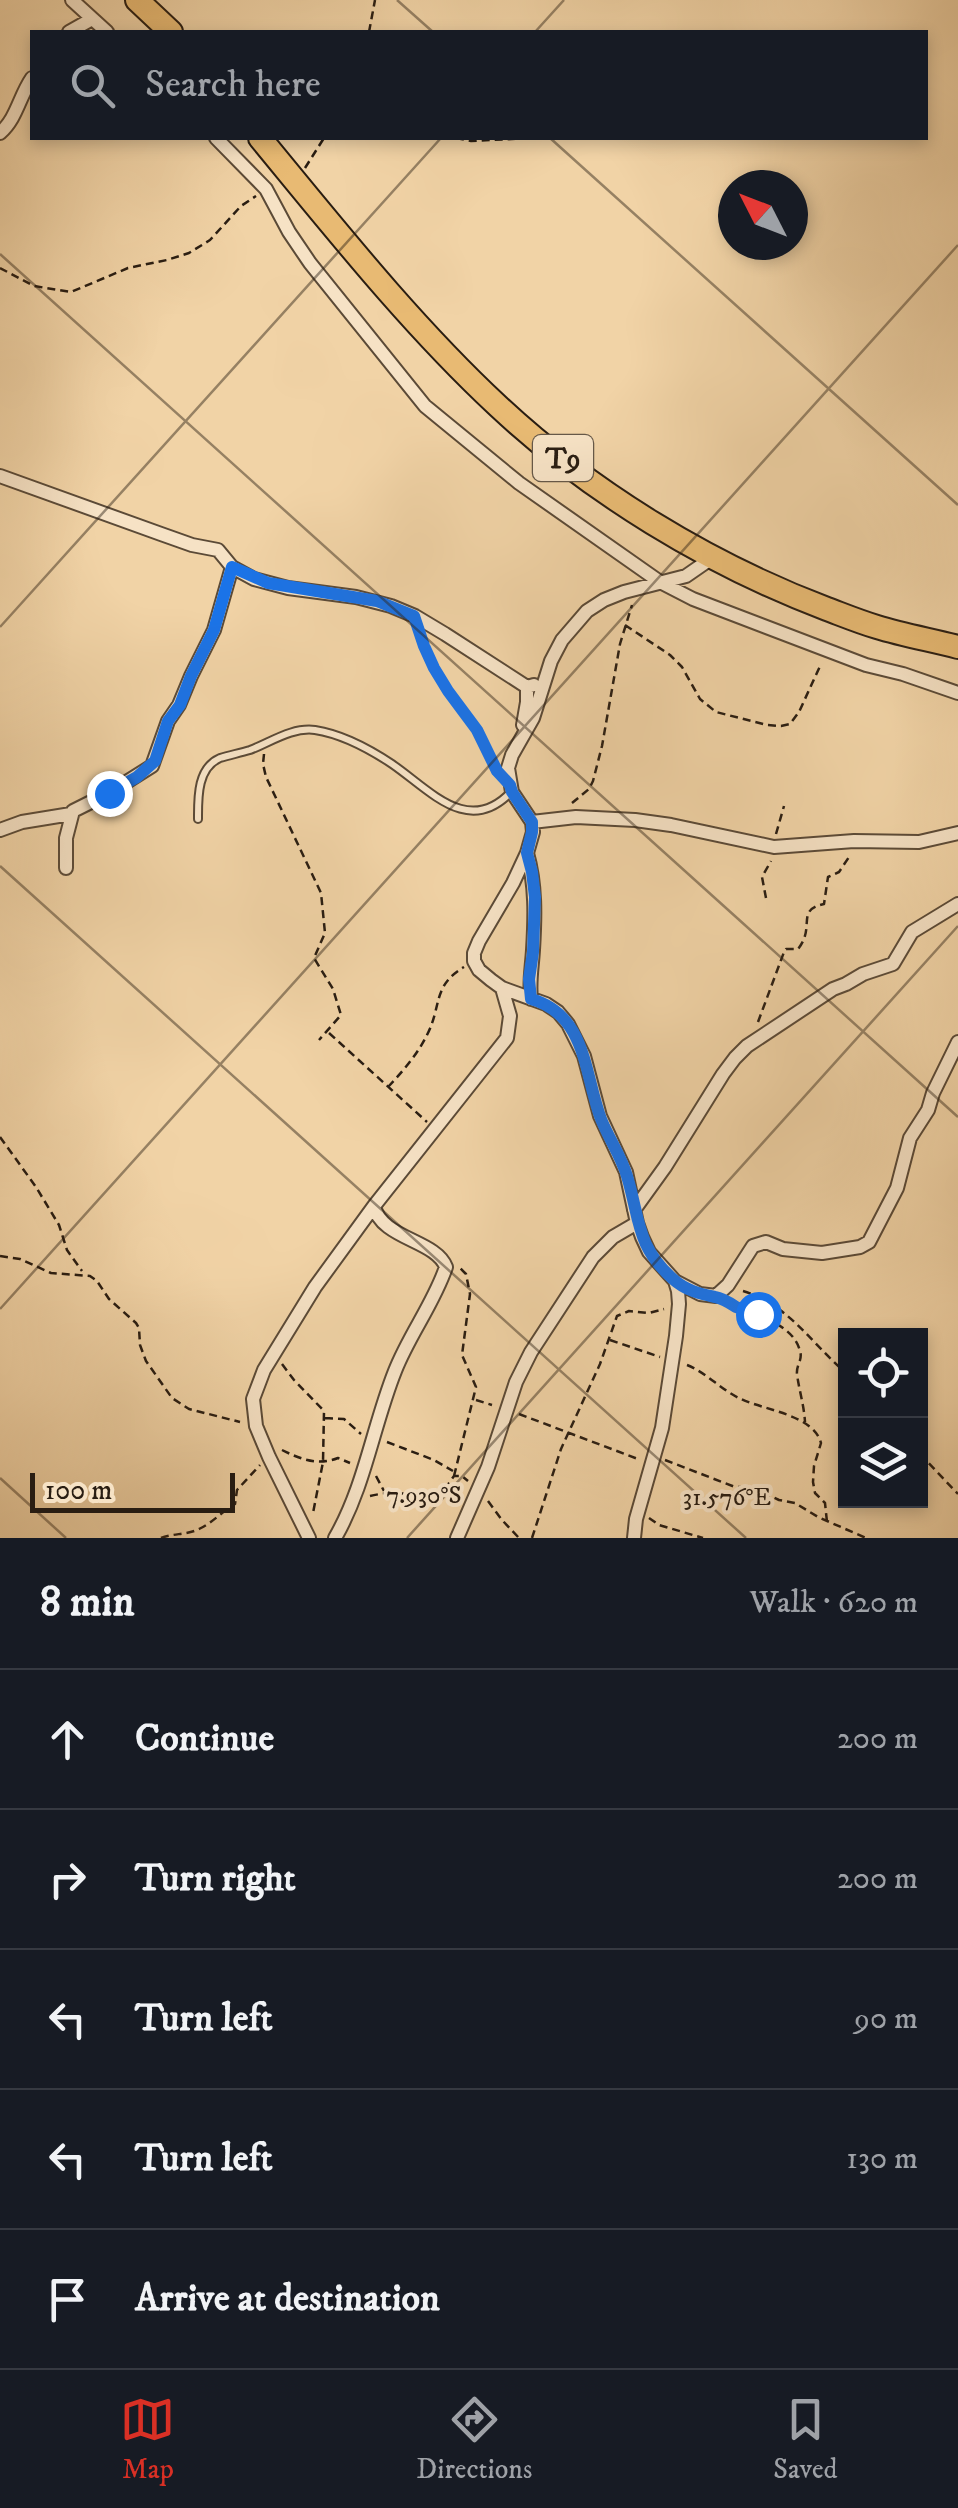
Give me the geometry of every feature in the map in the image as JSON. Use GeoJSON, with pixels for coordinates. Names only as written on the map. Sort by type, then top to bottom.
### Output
{"type":"FeatureCollection","features":[{"type":"Feature","properties":{"kind":"highway"},"geometry":{"type":"LineString","coordinates":[[137,0],[169,30]]}},
{"type":"Feature","properties":{"kind":"highway","name":"T9"},"geometry":{"type":"LineString","coordinates":[[262,140],[409,314],[498,406],[593,482],[658,526],[761,582],[874,627],[958,647]]}},
{"type":"Feature","properties":{"kind":"street"},"geometry":{"type":"LineString","coordinates":[[72,0],[104,30]]}},
{"type":"Feature","properties":{"kind":"street"},"geometry":{"type":"LineString","coordinates":[[73,30],[92,19]]}},
{"type":"Feature","properties":{"kind":"street"},"geometry":{"type":"LineString","coordinates":[[0,133],[15,117],[30,82]]}},
{"type":"Feature","properties":{"kind":"street"},"geometry":{"type":"LineString","coordinates":[[218,140],[266,190],[310,263],[425,406],[519,484],[660,582],[730,614],[876,668],[958,693]]}},
{"type":"Feature","properties":{"kind":"street"},"geometry":{"type":"LineString","coordinates":[[0,476],[192,545],[218,550],[232,567],[268,583],[377,601],[414,616],[527,687]]}},
{"type":"Feature","properties":{"kind":"street"},"geometry":{"type":"LineString","coordinates":[[712,558],[686,576],[604,600],[587,611],[562,640],[551,661],[537,709],[508,768],[511,788],[529,816],[532,832],[527,853],[478,941],[474,962],[502,988],[558,1012],[578,1041],[600,1116],[626,1172],[635,1217],[649,1252],[674,1281],[700,1294],[716,1296],[728,1286],[757,1243],[822,1253],[870,1242],[896,1188],[910,1138],[928,1110],[958,1042]]}},
{"type":"Feature","properties":{"kind":"street"},"geometry":{"type":"LineString","coordinates":[[66,868],[71,814],[152,766],[168,721],[180,705],[214,630],[232,567]]}},
{"type":"Feature","properties":{"kind":"street"},"geometry":{"type":"LineString","coordinates":[[527,687],[546,678]]}},
{"type":"Feature","properties":{"kind":"street"},"geometry":{"type":"LineString","coordinates":[[522,737],[527,687]]}},
{"type":"Feature","properties":{"kind":"street"},"geometry":{"type":"LineString","coordinates":[[0,830],[71,814]]}},
{"type":"Feature","properties":{"kind":"street"},"geometry":{"type":"LineString","coordinates":[[529,816],[635,820],[774,847],[854,841],[919,842],[958,833]]}},
{"type":"Feature","properties":{"kind":"street"},"geometry":{"type":"LineString","coordinates":[[527,853],[535,897],[531,999]]}},
{"type":"Feature","properties":{"kind":"street"},"geometry":{"type":"LineString","coordinates":[[458,1538],[531,1352],[580,1276],[613,1236],[635,1217],[723,1074],[747,1046],[833,989],[893,964],[912,932],[958,904]]}},
{"type":"Feature","properties":{"kind":"street"},"geometry":{"type":"LineString","coordinates":[[308,1536],[256,1426],[256,1387],[323,1274],[506,1038],[510,1016],[502,988]]}},
{"type":"Feature","properties":{"kind":"street"},"geometry":{"type":"LineString","coordinates":[[334,1538],[352,1505],[396,1369],[446,1267],[445,1261],[381,1220],[374,1206]]}},
{"type":"Feature","properties":{"kind":"street"},"geometry":{"type":"LineString","coordinates":[[634,1538],[662,1428],[680,1304],[674,1281]]}},
{"type":"Feature","properties":{"kind":"lane"},"geometry":{"type":"LineString","coordinates":[[198,819],[201,782],[210,764],[292,732],[318,730],[378,755],[428,792],[463,810],[485,811],[500,803],[511,788]]}},
{"type":"Feature","properties":{"kind":"lane"},"geometry":{"type":"LineString","coordinates":[[500,803],[529,816]]}},
{"type":"Feature","properties":{"kind":"path"},"geometry":{"type":"LineString","coordinates":[[370,30],[375,0]]}},
{"type":"Feature","properties":{"kind":"path"},"geometry":{"type":"LineString","coordinates":[[296,181],[323,140]]}},
{"type":"Feature","properties":{"kind":"path"},"geometry":{"type":"LineString","coordinates":[[466,140],[491,140]]}},
{"type":"Feature","properties":{"kind":"path"},"geometry":{"type":"LineString","coordinates":[[0,268],[34,286],[71,292],[128,268],[189,252],[210,240],[241,206],[266,190]]}},
{"type":"Feature","properties":{"kind":"path"},"geometry":{"type":"LineString","coordinates":[[551,819],[583,795],[593,781],[624,625],[642,588]]}},
{"type":"Feature","properties":{"kind":"path"},"geometry":{"type":"LineString","coordinates":[[414,616],[434,668],[511,788]]}},
{"type":"Feature","properties":{"kind":"path"},"geometry":{"type":"LineString","coordinates":[[624,625],[670,655],[682,667],[700,699],[716,712],[767,725],[790,724],[800,712],[827,649]]}},
{"type":"Feature","properties":{"kind":"path"},"geometry":{"type":"LineString","coordinates":[[267,743],[263,764],[266,777],[322,896],[325,934],[314,958],[333,989],[341,1015],[319,1040]]}},
{"type":"Feature","properties":{"kind":"path"},"geometry":{"type":"LineString","coordinates":[[766,898],[762,877],[772,859],[784,806]]}},
{"type":"Feature","properties":{"kind":"path"},"geometry":{"type":"LineString","coordinates":[[747,1046],[784,952],[798,949],[804,941],[808,911],[824,904],[828,877],[843,868],[854,841]]}},
{"type":"Feature","properties":{"kind":"path"},"geometry":{"type":"LineString","coordinates":[[388,1088],[409,1064],[429,1031],[446,980],[474,962]]}},
{"type":"Feature","properties":{"kind":"path"},"geometry":{"type":"LineString","coordinates":[[328,1032],[435,1129]]}},
{"type":"Feature","properties":{"kind":"path"},"geometry":{"type":"LineString","coordinates":[[0,1138],[36,1187],[59,1225],[67,1250],[84,1274],[97,1281],[109,1299],[136,1323],[146,1361],[172,1398],[189,1409],[256,1426]]}},
{"type":"Feature","properties":{"kind":"path"},"geometry":{"type":"LineString","coordinates":[[0,1256],[20,1259],[51,1273],[84,1274]]}},
{"type":"Feature","properties":{"kind":"path"},"geometry":{"type":"LineString","coordinates":[[352,1505],[385,1492],[402,1491],[434,1498],[454,1474],[476,1387],[462,1355],[469,1282],[461,1268],[445,1261]]}},
{"type":"Feature","properties":{"kind":"path"},"geometry":{"type":"LineString","coordinates":[[728,1286],[782,1310],[838,1365]]}},
{"type":"Feature","properties":{"kind":"path"},"geometry":{"type":"LineString","coordinates":[[716,1296],[775,1322],[797,1344],[802,1356],[796,1372],[806,1423]]}},
{"type":"Feature","properties":{"kind":"path"},"geometry":{"type":"LineString","coordinates":[[532,1538],[567,1432],[610,1340],[614,1323],[623,1312],[649,1313],[680,1304]]}},
{"type":"Feature","properties":{"kind":"path"},"geometry":{"type":"LineString","coordinates":[[610,1340],[700,1371],[745,1401],[806,1423],[821,1440],[813,1482],[815,1492],[826,1503],[827,1522]]}},
{"type":"Feature","properties":{"kind":"path"},"geometry":{"type":"LineString","coordinates":[[274,1353],[322,1407],[325,1418],[323,1462],[308,1536]]}},
{"type":"Feature","properties":{"kind":"path"},"geometry":{"type":"LineString","coordinates":[[474,1399],[724,1484],[751,1487],[795,1503],[866,1538]]}},
{"type":"Feature","properties":{"kind":"path"},"geometry":{"type":"LineString","coordinates":[[325,1418],[344,1419],[361,1434],[434,1460],[462,1476],[518,1538]]}},
{"type":"Feature","properties":{"kind":"path"},"geometry":{"type":"LineString","coordinates":[[161,1538],[200,1529],[232,1507],[237,1490],[267,1452],[281,1450],[323,1462],[338,1458],[366,1463]]}},
{"type":"Feature","properties":{"kind":"path"},"geometry":{"type":"LineString","coordinates":[[928,1462],[958,1494]]}},
{"type":"Feature","properties":{"kind":"path"},"geometry":{"type":"LineString","coordinates":[[641,1504],[655,1524],[703,1538]]}},
{"type":"Feature","properties":{"kind":"route"},"geometry":{"type":"LineString","coordinates":[[109,793],[155,761],[168,721],[180,705],[214,630],[232,567],[268,583],[356,596],[414,616],[434,668],[532,822],[527,853],[535,897],[531,999],[558,1012],[578,1041],[600,1116],[626,1172],[636,1224],[649,1252],[674,1281],[758,1314]]}}]}
